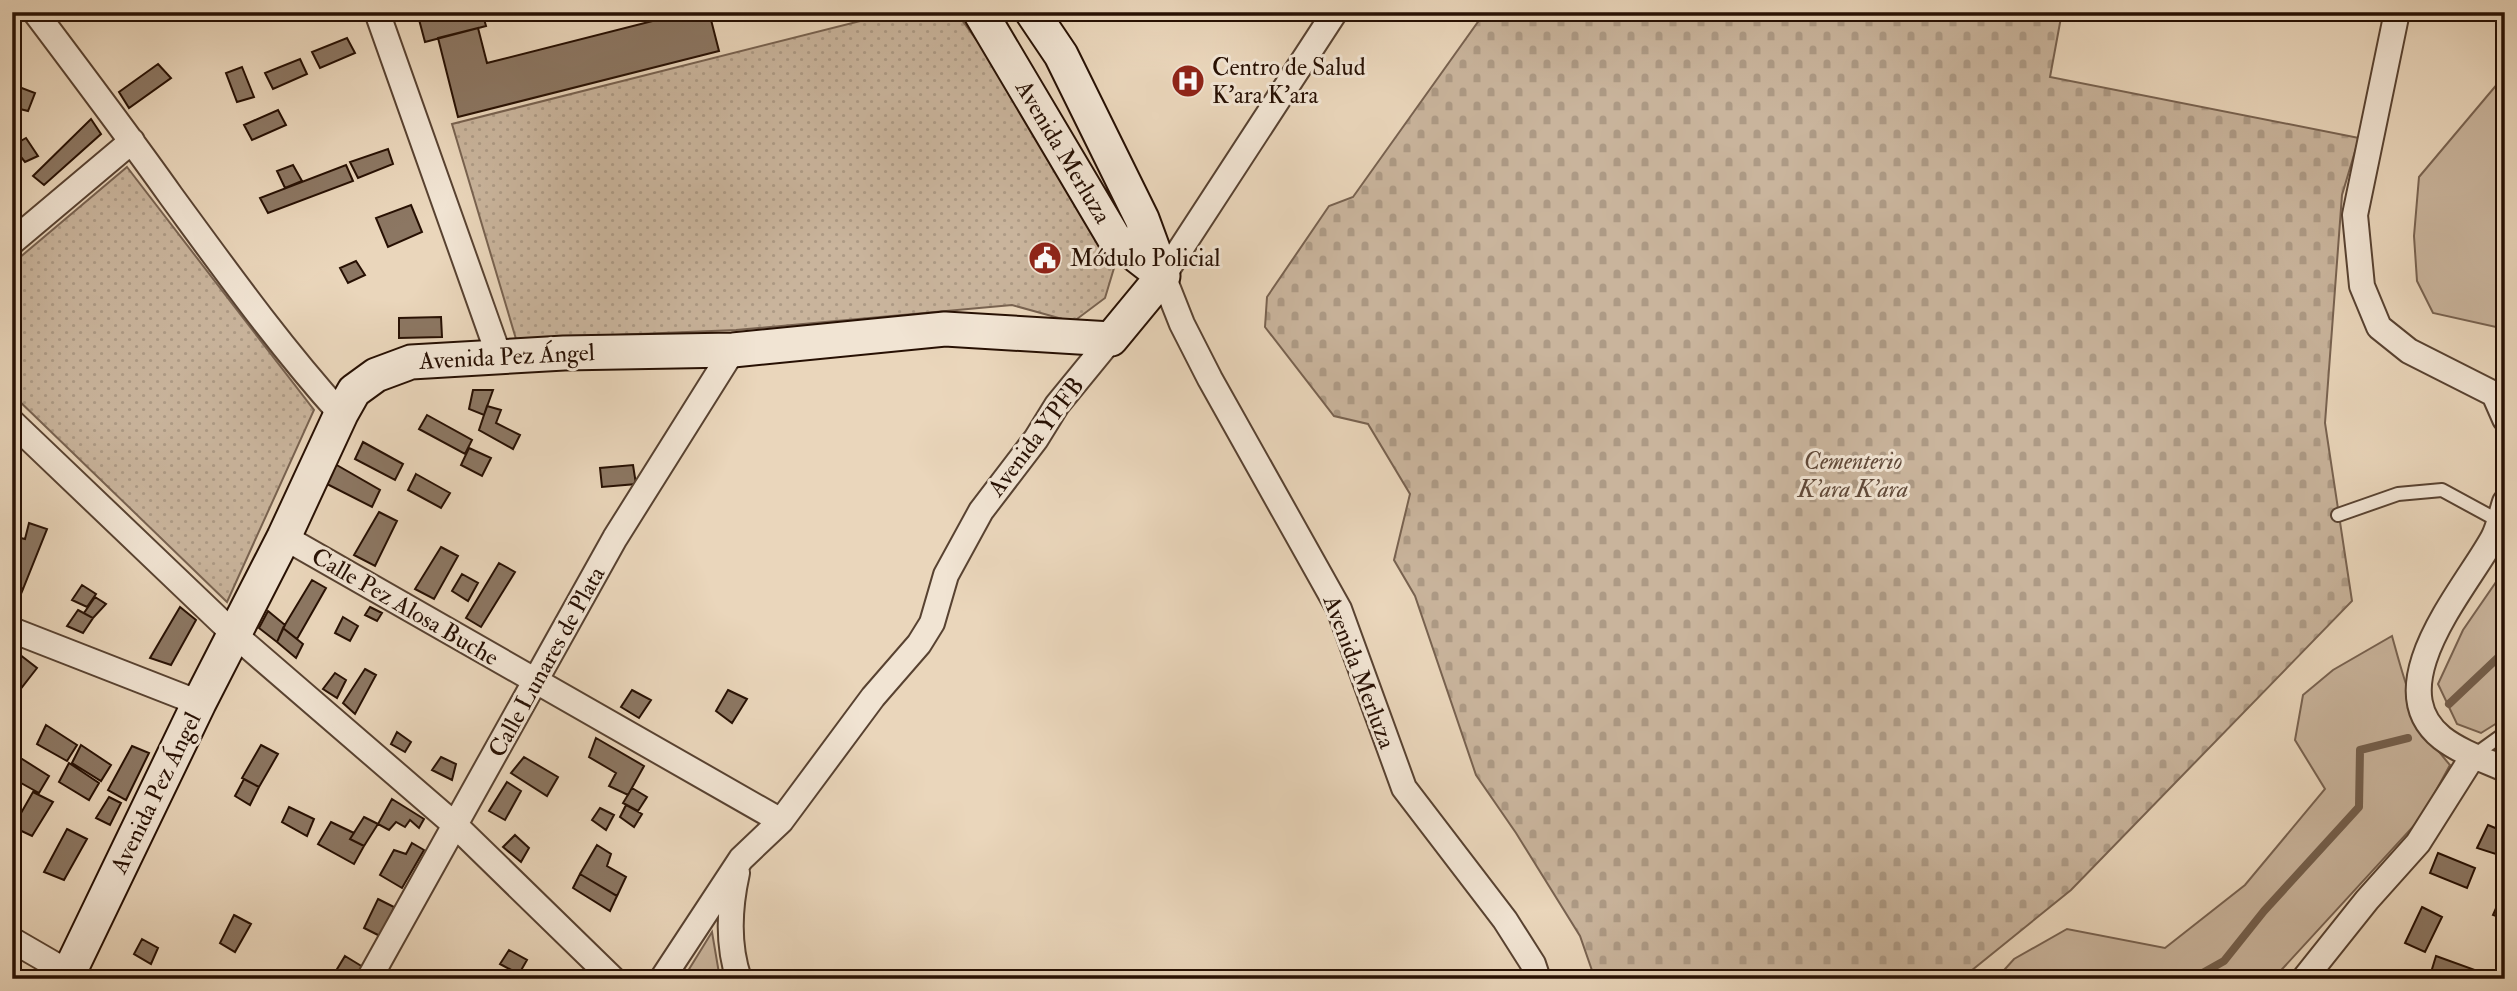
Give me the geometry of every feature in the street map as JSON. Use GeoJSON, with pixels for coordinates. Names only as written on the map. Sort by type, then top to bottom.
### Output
{"type":"FeatureCollection","features":[{"type":"Feature","properties":{"kind":"street"},"geometry":{"type":"LineString","coordinates":[[35,12],[132,141],[247,302],[341,414]]}},
{"type":"Feature","properties":{"kind":"street"},"geometry":{"type":"LineString","coordinates":[[377,12],[499,356]]}},
{"type":"Feature","properties":{"kind":"street","name":"Avenida Merluza"},"geometry":{"type":"LineString","coordinates":[[980,12],[1114,238],[1163,276]]}},
{"type":"Feature","properties":{"kind":"street","name":"Avenida Merluza"},"geometry":{"type":"LineString","coordinates":[[1032,12],[1067,66],[1142,219],[1182,324],[1210,379],[1339,610],[1404,788],[1505,920],[1533,964],[1538,979]]}},
{"type":"Feature","properties":{"kind":"street","name":"Avenida YPFB"},"geometry":{"type":"LineString","coordinates":[[662,979],[740,859],[781,821],[873,697],[919,644],[932,622],[946,575],[981,511],[1057,405],[1163,276],[1335,12]]}},
{"type":"Feature","properties":{"kind":"street"},"geometry":{"type":"LineString","coordinates":[[2397,12],[2355,215],[2362,286],[2379,327],[2409,351],[2494,394],[2505,419]]}},
{"type":"Feature","properties":{"kind":"street"},"geometry":{"type":"LineString","coordinates":[[12,242],[132,141]]}},
{"type":"Feature","properties":{"kind":"street","name":"Avenida Pez Ángel"},"geometry":{"type":"LineString","coordinates":[[67,976],[199,704],[284,537],[341,414],[354,391],[376,375],[411,362],[565,353],[733,350],[945,330],[1111,339]]}},
{"type":"Feature","properties":{"kind":"street","name":"Calle Lunares de Plata"},"geometry":{"type":"LineString","coordinates":[[369,979],[615,538],[733,350]]}},
{"type":"Feature","properties":{"kind":"street"},"geometry":{"type":"LineString","coordinates":[[12,422],[235,635],[455,825],[613,979]]}},
{"type":"Feature","properties":{"kind":"street"},"geometry":{"type":"LineString","coordinates":[[2501,525],[2431,640],[2421,665],[2417,685],[2430,724],[2441,737],[2473,756],[2505,769]]}},
{"type":"Feature","properties":{"kind":"street","name":"Calle Pez Alosa Buche"},"geometry":{"type":"LineString","coordinates":[[284,537],[781,821]]}},
{"type":"Feature","properties":{"kind":"street"},"geometry":{"type":"LineString","coordinates":[[12,630],[199,704]]}},
{"type":"Feature","properties":{"kind":"street"},"geometry":{"type":"LineString","coordinates":[[2304,979],[2367,900],[2418,843],[2473,756]]}},
{"type":"Feature","properties":{"kind":"street"},"geometry":{"type":"LineString","coordinates":[[739,979],[733,961],[730,917],[740,859]]}},
{"type":"Feature","properties":{"kind":"street"},"geometry":{"type":"LineString","coordinates":[[12,940],[67,976]]}},
{"type":"Feature","properties":{"kind":"lane"},"geometry":{"type":"LineString","coordinates":[[2338,514],[2398,494],[2442,490],[2501,525]]}},
{"type":"Feature","properties":{"kind":"lane"},"geometry":{"type":"LineString","coordinates":[[2473,756],[2505,733]]}},
{"type":"Feature","properties":{"kind":"green space"},"geometry":{"type":"Polygon","coordinates":[[[896,12],[956,12],[1032,116],[1114,268],[1105,298],[1073,322],[1012,305],[736,330],[516,339],[452,124],[896,12]]]}},
{"type":"Feature","properties":{"kind":"green space","name":"Cementerio K'ara K'ara"},"geometry":{"type":"Polygon","coordinates":[[[1485,12],[2062,12],[2050,77],[2359,138],[2342,195],[2325,423],[2352,601],[2071,890],[1961,979],[1595,979],[1580,936],[1516,833],[1476,775],[1415,596],[1394,560],[1410,494],[1368,424],[1334,416],[1265,327],[1267,297],[1329,206],[1353,197],[1485,12]]]}},
{"type":"Feature","properties":{"kind":"green space"},"geometry":{"type":"Polygon","coordinates":[[[2505,57],[2505,329],[2433,313],[2417,281],[2414,236],[2419,177],[2499,82],[2505,57]]]}},
{"type":"Feature","properties":{"kind":"green space"},"geometry":{"type":"Polygon","coordinates":[[[127,167],[314,410],[227,602],[12,394],[12,264],[127,167]]]}},
{"type":"Feature","properties":{"kind":"green space"},"geometry":{"type":"Polygon","coordinates":[[[2505,569],[2505,718],[2481,733],[2457,724],[2438,684],[2463,630],[2505,569]]]}},
{"type":"Feature","properties":{"kind":"green space"},"geometry":{"type":"Polygon","coordinates":[[[2392,636],[2420,721],[2450,765],[2421,818],[2273,979],[1996,979],[2014,959],[2067,929],[2165,948],[2245,885],[2325,789],[2295,740],[2303,695],[2333,670],[2392,636]]]}},
{"type":"Feature","properties":{"kind":"green space"},"geometry":{"type":"Polygon","coordinates":[[[712,932],[720,979],[683,979],[712,932]]]}},
{"type":"Feature","properties":{"kind":"building"},"geometry":{"type":"Polygon","coordinates":[[[417,12],[482,12],[486,26],[425,42],[417,12]]]}},
{"type":"Feature","properties":{"kind":"building"},"geometry":{"type":"Polygon","coordinates":[[[688,12],[709,12],[719,51],[458,117],[438,38],[478,28],[487,63],[688,12]]]}},
{"type":"Feature","properties":{"kind":"building"},"geometry":{"type":"Polygon","coordinates":[[[347,38],[355,53],[320,68],[312,52],[347,38]]]}},
{"type":"Feature","properties":{"kind":"building"},"geometry":{"type":"Polygon","coordinates":[[[300,59],[307,74],[273,89],[265,73],[300,59]]]}},
{"type":"Feature","properties":{"kind":"building"},"geometry":{"type":"Polygon","coordinates":[[[158,64],[171,78],[129,108],[119,92],[158,64]]]}},
{"type":"Feature","properties":{"kind":"building"},"geometry":{"type":"Polygon","coordinates":[[[242,67],[254,97],[237,102],[226,73],[242,67]]]}},
{"type":"Feature","properties":{"kind":"building"},"geometry":{"type":"Polygon","coordinates":[[[19,87],[35,93],[28,111],[12,107],[19,87]]]}},
{"type":"Feature","properties":{"kind":"building"},"geometry":{"type":"Polygon","coordinates":[[[278,110],[286,125],[252,140],[244,125],[278,110]]]}},
{"type":"Feature","properties":{"kind":"building"},"geometry":{"type":"Polygon","coordinates":[[[91,119],[101,134],[44,185],[33,176],[91,119]]]}},
{"type":"Feature","properties":{"kind":"building"},"geometry":{"type":"Polygon","coordinates":[[[26,138],[38,156],[25,162],[12,146],[26,138]]]}},
{"type":"Feature","properties":{"kind":"building"},"geometry":{"type":"Polygon","coordinates":[[[388,149],[393,164],[358,178],[350,162],[388,149]]]}},
{"type":"Feature","properties":{"kind":"building"},"geometry":{"type":"Polygon","coordinates":[[[293,165],[302,181],[285,188],[277,171],[293,165]]]}},
{"type":"Feature","properties":{"kind":"building"},"geometry":{"type":"Polygon","coordinates":[[[346,165],[353,181],[268,213],[260,198],[346,165]]]}},
{"type":"Feature","properties":{"kind":"building"},"geometry":{"type":"Polygon","coordinates":[[[411,205],[422,232],[388,247],[376,218],[411,205]]]}},
{"type":"Feature","properties":{"kind":"building"},"geometry":{"type":"Polygon","coordinates":[[[356,261],[365,275],[348,283],[340,268],[356,261]]]}},
{"type":"Feature","properties":{"kind":"building"},"geometry":{"type":"Polygon","coordinates":[[[441,317],[442,337],[399,338],[399,318],[441,317]]]}},
{"type":"Feature","properties":{"kind":"building"},"geometry":{"type":"Polygon","coordinates":[[[473,390],[493,390],[484,415],[469,409],[473,390]]]}},
{"type":"Feature","properties":{"kind":"building"},"geometry":{"type":"Polygon","coordinates":[[[487,406],[501,410],[496,423],[520,435],[513,449],[479,430],[487,406]]]}},
{"type":"Feature","properties":{"kind":"building"},"geometry":{"type":"Polygon","coordinates":[[[427,415],[472,440],[465,454],[419,429],[427,415]]]}},
{"type":"Feature","properties":{"kind":"building"},"geometry":{"type":"Polygon","coordinates":[[[363,442],[403,464],[395,480],[355,459],[363,442]]]}},
{"type":"Feature","properties":{"kind":"building"},"geometry":{"type":"Polygon","coordinates":[[[469,448],[491,458],[482,476],[461,465],[469,448]]]}},
{"type":"Feature","properties":{"kind":"building"},"geometry":{"type":"Polygon","coordinates":[[[335,464],[380,490],[372,507],[325,483],[335,464]]]}},
{"type":"Feature","properties":{"kind":"building"},"geometry":{"type":"Polygon","coordinates":[[[633,465],[636,484],[602,487],[600,468],[633,465]]]}},
{"type":"Feature","properties":{"kind":"building"},"geometry":{"type":"Polygon","coordinates":[[[416,474],[450,493],[441,508],[408,490],[416,474]]]}},
{"type":"Feature","properties":{"kind":"building"},"geometry":{"type":"Polygon","coordinates":[[[379,512],[397,521],[375,566],[354,555],[379,512]]]}},
{"type":"Feature","properties":{"kind":"building"},"geometry":{"type":"Polygon","coordinates":[[[29,523],[47,529],[23,589],[12,585],[12,536],[25,539],[29,523]]]}},
{"type":"Feature","properties":{"kind":"building"},"geometry":{"type":"Polygon","coordinates":[[[441,547],[458,556],[434,599],[415,589],[441,547]]]}},
{"type":"Feature","properties":{"kind":"building"},"geometry":{"type":"Polygon","coordinates":[[[499,563],[515,572],[481,627],[466,618],[499,563]]]}},
{"type":"Feature","properties":{"kind":"building"},"geometry":{"type":"Polygon","coordinates":[[[462,574],[478,583],[468,601],[452,591],[462,574]]]}},
{"type":"Feature","properties":{"kind":"building"},"geometry":{"type":"Polygon","coordinates":[[[312,580],[326,588],[297,639],[283,628],[312,580]]]}},
{"type":"Feature","properties":{"kind":"building"},"geometry":{"type":"Polygon","coordinates":[[[12,585],[23,589],[15,608],[12,607],[12,585]]]}},
{"type":"Feature","properties":{"kind":"building"},"geometry":{"type":"Polygon","coordinates":[[[82,585],[96,594],[87,607],[72,600],[82,585]]]}},
{"type":"Feature","properties":{"kind":"building"},"geometry":{"type":"Polygon","coordinates":[[[95,597],[106,604],[93,618],[84,613],[95,597]]]}},
{"type":"Feature","properties":{"kind":"building"},"geometry":{"type":"Polygon","coordinates":[[[180,607],[196,620],[171,665],[150,658],[180,607]]]}},
{"type":"Feature","properties":{"kind":"building"},"geometry":{"type":"Polygon","coordinates":[[[370,607],[382,613],[377,621],[365,615],[370,607]]]}},
{"type":"Feature","properties":{"kind":"building"},"geometry":{"type":"Polygon","coordinates":[[[78,610],[93,618],[83,633],[67,626],[78,610]]]}},
{"type":"Feature","properties":{"kind":"building"},"geometry":{"type":"Polygon","coordinates":[[[268,611],[285,625],[277,642],[259,628],[268,611]]]}},
{"type":"Feature","properties":{"kind":"building"},"geometry":{"type":"Polygon","coordinates":[[[343,617],[358,626],[350,641],[335,633],[343,617]]]}},
{"type":"Feature","properties":{"kind":"building"},"geometry":{"type":"Polygon","coordinates":[[[283,628],[303,644],[296,658],[277,642],[283,628]]]}},
{"type":"Feature","properties":{"kind":"building"},"geometry":{"type":"Polygon","coordinates":[[[19,654],[37,668],[12,700],[12,662],[19,654]]]}},
{"type":"Feature","properties":{"kind":"building"},"geometry":{"type":"Polygon","coordinates":[[[365,669],[376,675],[355,714],[343,703],[365,669]]]}},
{"type":"Feature","properties":{"kind":"building"},"geometry":{"type":"Polygon","coordinates":[[[335,673],[346,680],[337,698],[323,689],[335,673]]]}},
{"type":"Feature","properties":{"kind":"building"},"geometry":{"type":"Polygon","coordinates":[[[632,690],[651,700],[639,718],[621,707],[632,690]]]}},
{"type":"Feature","properties":{"kind":"building"},"geometry":{"type":"Polygon","coordinates":[[[728,690],[747,699],[732,723],[716,711],[728,690]]]}},
{"type":"Feature","properties":{"kind":"building"},"geometry":{"type":"Polygon","coordinates":[[[46,725],[77,745],[67,761],[37,744],[46,725]]]}},
{"type":"Feature","properties":{"kind":"building"},"geometry":{"type":"Polygon","coordinates":[[[397,732],[411,742],[405,752],[391,744],[397,732]]]}},
{"type":"Feature","properties":{"kind":"building"},"geometry":{"type":"Polygon","coordinates":[[[596,738],[644,766],[628,795],[609,786],[616,773],[589,757],[596,738]]]}},
{"type":"Feature","properties":{"kind":"building"},"geometry":{"type":"Polygon","coordinates":[[[81,745],[111,765],[101,781],[72,763],[81,745]]]}},
{"type":"Feature","properties":{"kind":"building"},"geometry":{"type":"Polygon","coordinates":[[[261,745],[278,754],[259,787],[242,778],[261,745]]]}},
{"type":"Feature","properties":{"kind":"building"},"geometry":{"type":"Polygon","coordinates":[[[132,746],[149,753],[126,800],[108,790],[132,746]]]}},
{"type":"Feature","properties":{"kind":"building"},"geometry":{"type":"Polygon","coordinates":[[[19,757],[49,776],[39,793],[12,778],[12,769],[19,757]]]}},
{"type":"Feature","properties":{"kind":"building"},"geometry":{"type":"Polygon","coordinates":[[[441,757],[456,764],[452,780],[432,770],[441,757]]]}},
{"type":"Feature","properties":{"kind":"building"},"geometry":{"type":"Polygon","coordinates":[[[524,757],[558,777],[547,796],[511,773],[524,757]]]}},
{"type":"Feature","properties":{"kind":"building"},"geometry":{"type":"Polygon","coordinates":[[[69,763],[99,783],[89,800],[59,782],[69,763]]]}},
{"type":"Feature","properties":{"kind":"building"},"geometry":{"type":"Polygon","coordinates":[[[244,779],[259,787],[250,805],[235,796],[244,779]]]}},
{"type":"Feature","properties":{"kind":"building"},"geometry":{"type":"Polygon","coordinates":[[[507,782],[521,791],[505,820],[489,811],[507,782]]]}},
{"type":"Feature","properties":{"kind":"building"},"geometry":{"type":"Polygon","coordinates":[[[632,788],[647,797],[638,811],[623,803],[632,788]]]}},
{"type":"Feature","properties":{"kind":"building"},"geometry":{"type":"Polygon","coordinates":[[[33,792],[53,802],[32,836],[13,827],[33,792]]]}},
{"type":"Feature","properties":{"kind":"building"},"geometry":{"type":"Polygon","coordinates":[[[109,797],[121,803],[110,825],[96,818],[109,797]]]}},
{"type":"Feature","properties":{"kind":"building"},"geometry":{"type":"Polygon","coordinates":[[[392,799],[424,819],[419,828],[410,820],[405,827],[396,822],[389,830],[378,824],[392,799]]]}},
{"type":"Feature","properties":{"kind":"building"},"geometry":{"type":"Polygon","coordinates":[[[626,805],[642,814],[634,827],[620,817],[626,805]]]}},
{"type":"Feature","properties":{"kind":"building"},"geometry":{"type":"Polygon","coordinates":[[[289,807],[314,819],[307,836],[282,822],[289,807]]]}},
{"type":"Feature","properties":{"kind":"building"},"geometry":{"type":"Polygon","coordinates":[[[600,808],[614,815],[606,830],[592,820],[600,808]]]}},
{"type":"Feature","properties":{"kind":"building"},"geometry":{"type":"Polygon","coordinates":[[[364,817],[378,824],[364,846],[350,839],[364,817]]]}},
{"type":"Feature","properties":{"kind":"building"},"geometry":{"type":"Polygon","coordinates":[[[331,822],[354,833],[350,839],[364,846],[354,864],[318,844],[331,822]]]}},
{"type":"Feature","properties":{"kind":"building"},"geometry":{"type":"Polygon","coordinates":[[[2488,825],[2505,832],[2505,857],[2477,848],[2488,825]]]}},
{"type":"Feature","properties":{"kind":"building"},"geometry":{"type":"Polygon","coordinates":[[[67,829],[87,839],[64,880],[44,872],[67,829]]]}},
{"type":"Feature","properties":{"kind":"building"},"geometry":{"type":"Polygon","coordinates":[[[515,835],[529,848],[521,862],[503,847],[515,835]]]}},
{"type":"Feature","properties":{"kind":"building"},"geometry":{"type":"Polygon","coordinates":[[[412,843],[424,850],[402,888],[380,875],[394,850],[406,854],[412,843]]]}},
{"type":"Feature","properties":{"kind":"building"},"geometry":{"type":"Polygon","coordinates":[[[597,845],[611,854],[607,866],[626,877],[617,896],[580,874],[597,845]]]}},
{"type":"Feature","properties":{"kind":"building"},"geometry":{"type":"Polygon","coordinates":[[[2438,853],[2475,868],[2467,888],[2430,873],[2438,853]]]}},
{"type":"Feature","properties":{"kind":"building"},"geometry":{"type":"Polygon","coordinates":[[[580,874],[617,896],[610,911],[573,888],[580,874]]]}},
{"type":"Feature","properties":{"kind":"building"},"geometry":{"type":"Polygon","coordinates":[[[2501,897],[2505,899],[2505,919],[2493,915],[2501,897]]]}},
{"type":"Feature","properties":{"kind":"building"},"geometry":{"type":"Polygon","coordinates":[[[378,899],[394,907],[382,937],[364,928],[378,899]]]}},
{"type":"Feature","properties":{"kind":"building"},"geometry":{"type":"Polygon","coordinates":[[[2422,907],[2442,917],[2425,952],[2405,943],[2422,907]]]}},
{"type":"Feature","properties":{"kind":"building"},"geometry":{"type":"Polygon","coordinates":[[[234,915],[251,924],[235,952],[220,943],[234,915]]]}},
{"type":"Feature","properties":{"kind":"building"},"geometry":{"type":"Polygon","coordinates":[[[142,939],[158,948],[151,964],[134,954],[142,939]]]}},
{"type":"Feature","properties":{"kind":"building"},"geometry":{"type":"Polygon","coordinates":[[[509,950],[527,960],[519,974],[500,964],[509,950]]]}},
{"type":"Feature","properties":{"kind":"building"},"geometry":{"type":"Polygon","coordinates":[[[345,956],[363,967],[356,979],[331,979],[345,956]]]}},
{"type":"Feature","properties":{"kind":"building"},"geometry":{"type":"Polygon","coordinates":[[[2436,956],[2475,970],[2472,979],[2429,979],[2436,956]]]}},
{"type":"Feature","properties":{"kind":"waterway"},"geometry":{"type":"LineString","coordinates":[[2449,704],[2505,651]]}},
{"type":"Feature","properties":{"kind":"waterway"},"geometry":{"type":"LineString","coordinates":[[2192,979],[2224,961],[2264,911],[2359,807],[2360,750],[2408,738]]}},
{"type":"Feature","properties":{"kind":"place","name":"Centro de Salud K'ara K'ara"},"geometry":{"type":"Point","coordinates":[1188,81]}},
{"type":"Feature","properties":{"kind":"place","name":"Módulo Policial"},"geometry":{"type":"Point","coordinates":[1045,258]}}]}
